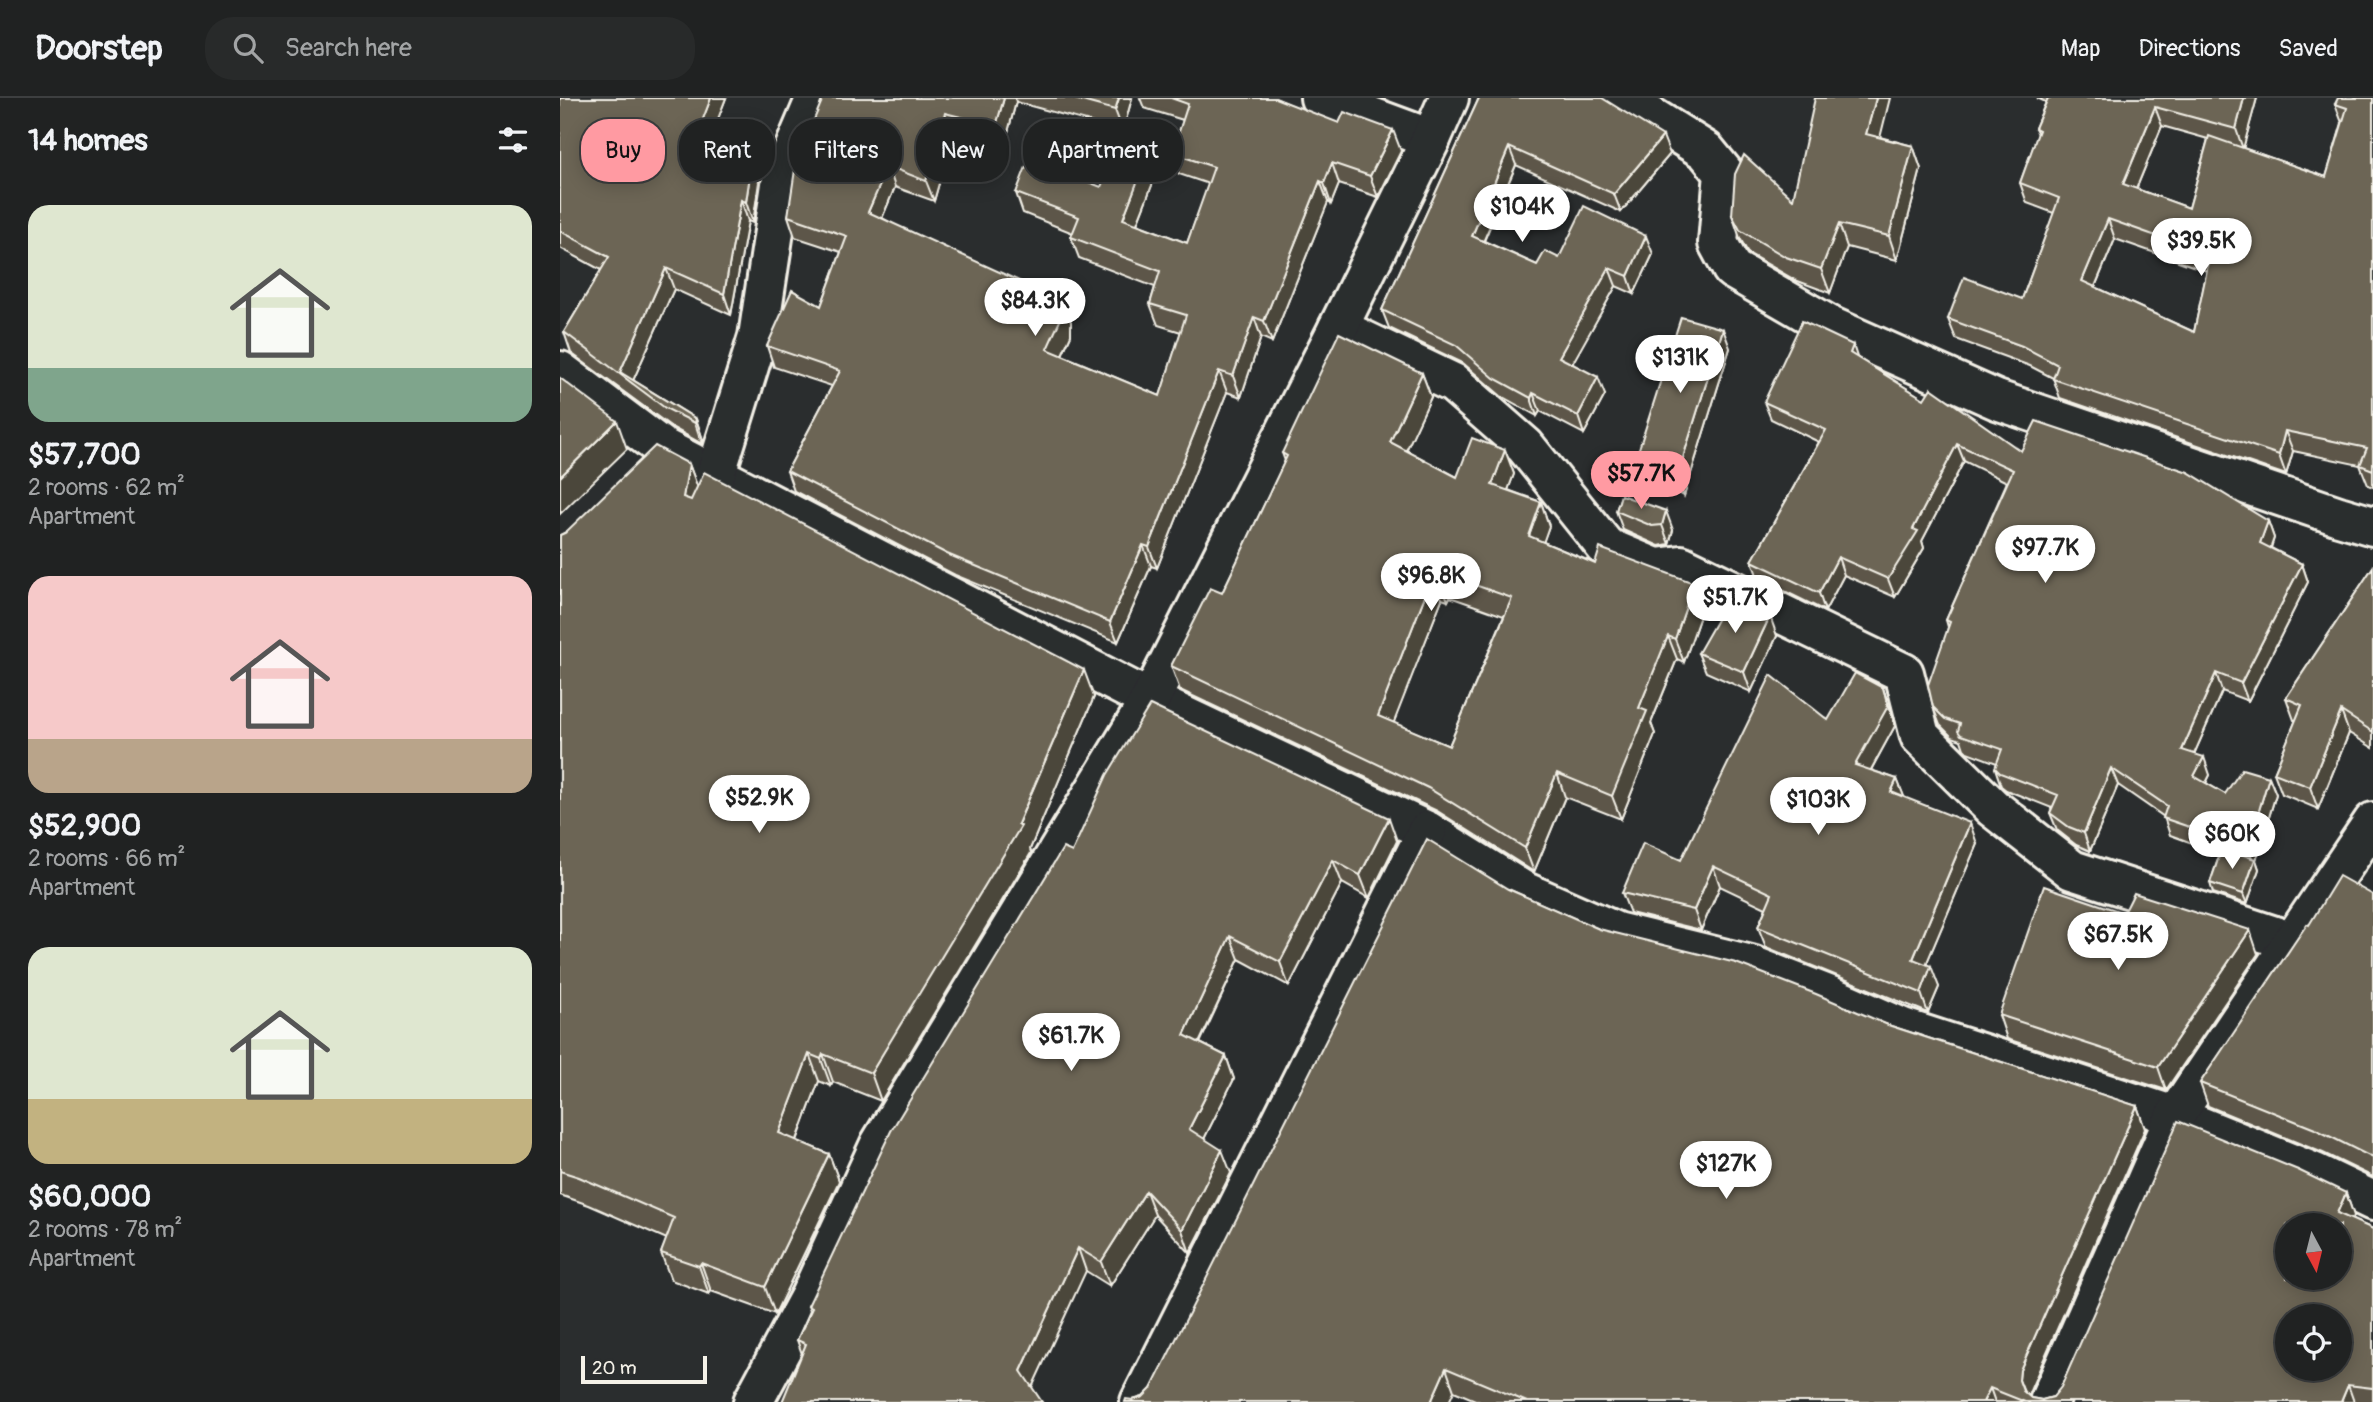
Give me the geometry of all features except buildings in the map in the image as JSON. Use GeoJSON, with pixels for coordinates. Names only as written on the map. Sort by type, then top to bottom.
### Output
{"type":"FeatureCollection","features":[{"type":"Feature","properties":{"kind":"street"},"geometry":{"type":"LineString","coordinates":[[716,476],[758,337],[782,178],[816,98]]}},
{"type":"Feature","properties":{"kind":"street"},"geometry":{"type":"LineString","coordinates":[[1320,98],[1431,139]]}},
{"type":"Feature","properties":{"kind":"street"},"geometry":{"type":"LineString","coordinates":[[753,1402],[810,1296],[880,1144],[1150,700],[1338,328],[1449,98]]}},
{"type":"Feature","properties":{"kind":"street"},"geometry":{"type":"LineString","coordinates":[[1620,98],[1706,151],[1724,173],[1718,243],[1732,269],[1830,326],[1997,400],[2373,526]]}},
{"type":"Feature","properties":{"kind":"street"},"geometry":{"type":"LineString","coordinates":[[1338,328],[1453,383],[1525,446],[1606,547],[1656,568],[1681,565],[1904,673],[1920,736],[1993,808],[2072,870],[2292,942]]}},
{"type":"Feature","properties":{"kind":"street"},"geometry":{"type":"LineString","coordinates":[[560,371],[651,457],[716,476],[1150,700],[1427,831],[1525,891],[1616,932],[1751,965],[1903,1028],[2175,1115],[2315,1173],[2373,1201]]}},
{"type":"Feature","properties":{"kind":"street"},"geometry":{"type":"LineString","coordinates":[[2049,1402],[2175,1115],[2373,822]]}},
{"type":"Feature","properties":{"kind":"street"},"geometry":{"type":"LineString","coordinates":[[1140,1402],[1427,831]]}}]}
